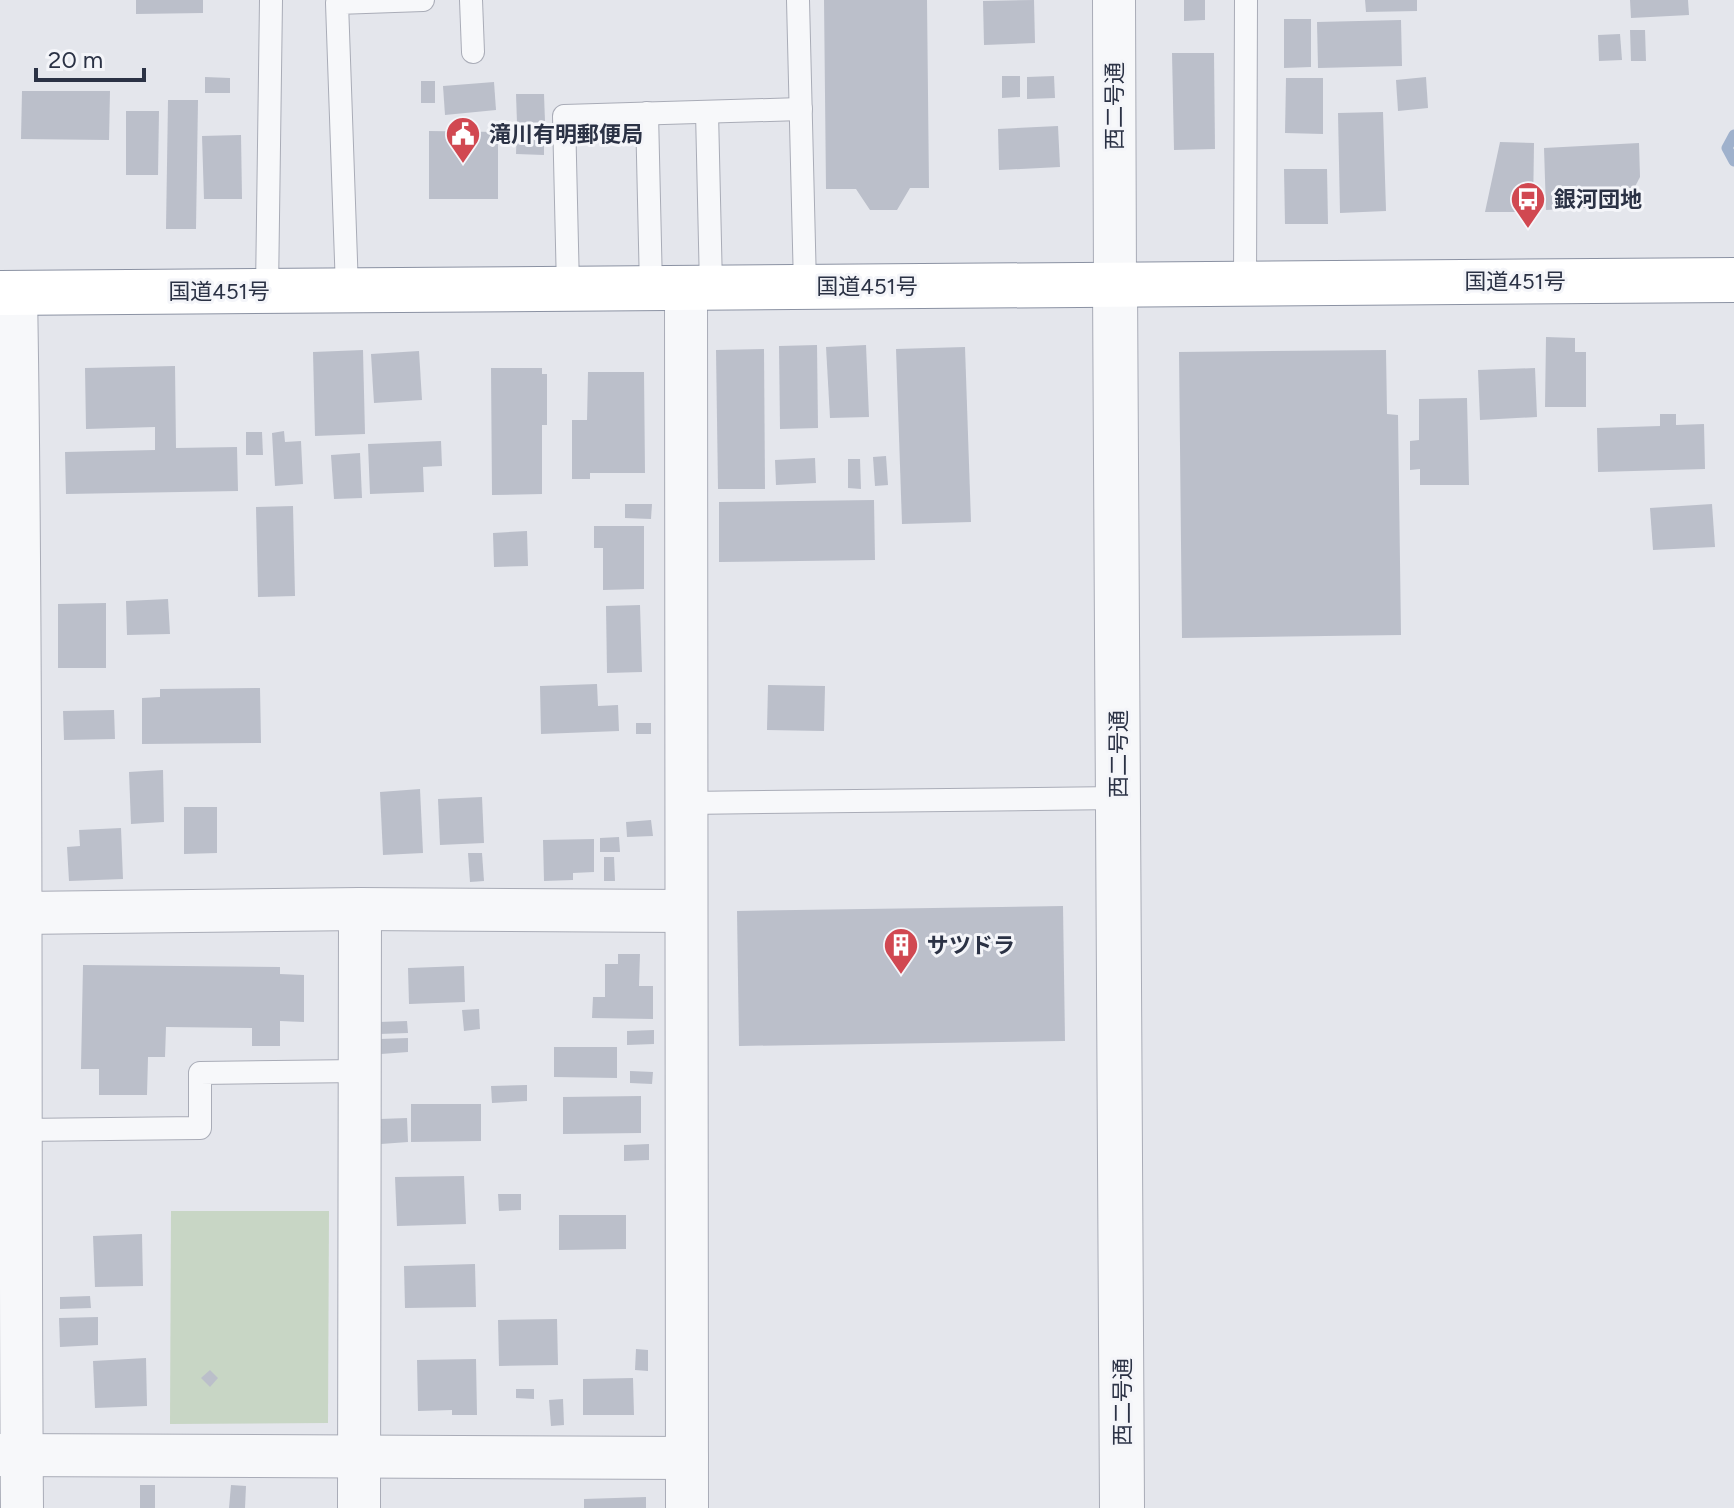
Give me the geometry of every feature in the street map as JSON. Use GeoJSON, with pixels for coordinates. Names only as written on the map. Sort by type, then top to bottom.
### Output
{"type":"FeatureCollection","features":[{"type":"Feature","properties":{"kind":"highway","name":"国道451号"},"geometry":{"type":"LineString","coordinates":[[8,292],[1734,280]]}},
{"type":"Feature","properties":{"kind":"street","name":"西二号通"},"geometry":{"type":"LineString","coordinates":[[1114,0],[1122,1508]]}},
{"type":"Feature","properties":{"kind":"street"},"geometry":{"type":"LineString","coordinates":[[683,287],[687,1508]]}},
{"type":"Feature","properties":{"kind":"street"},"geometry":{"type":"LineString","coordinates":[[8,292],[20,1130],[11,1455],[22,1508]]}},
{"type":"Feature","properties":{"kind":"street"},"geometry":{"type":"LineString","coordinates":[[19,913],[360,909],[686,911]]}},
{"type":"Feature","properties":{"kind":"street"},"geometry":{"type":"LineString","coordinates":[[359,1508],[360,909]]}},
{"type":"Feature","properties":{"kind":"street"},"geometry":{"type":"LineString","coordinates":[[11,1455],[687,1458]]}},
{"type":"Feature","properties":{"kind":"lane"},"geometry":{"type":"LineString","coordinates":[[267,290],[271,0]]}},
{"type":"Feature","properties":{"kind":"lane"},"geometry":{"type":"LineString","coordinates":[[347,289],[337,3],[423,0]]}},
{"type":"Feature","properties":{"kind":"lane"},"geometry":{"type":"LineString","coordinates":[[471,0],[473,52]]}},
{"type":"Feature","properties":{"kind":"lane"},"geometry":{"type":"LineString","coordinates":[[798,0],[805,286]]}},
{"type":"Feature","properties":{"kind":"lane"},"geometry":{"type":"LineString","coordinates":[[1245,283],[1246,0]]}},
{"type":"Feature","properties":{"kind":"lane"},"geometry":{"type":"LineString","coordinates":[[568,288],[564,116],[801,109]]}},
{"type":"Feature","properties":{"kind":"lane"},"geometry":{"type":"LineString","coordinates":[[683,287],[707,112]]}},
{"type":"Feature","properties":{"kind":"lane"},"geometry":{"type":"LineString","coordinates":[[647,113],[683,287]]}},
{"type":"Feature","properties":{"kind":"lane"},"geometry":{"type":"LineString","coordinates":[[686,803],[1118,798]]}},
{"type":"Feature","properties":{"kind":"lane"},"geometry":{"type":"LineString","coordinates":[[20,1130],[200,1128],[200,1073],[359,1071]]}},
{"type":"Feature","properties":{"kind":"green space"},"geometry":{"type":"Polygon","coordinates":[[[171,1211],[329,1211],[328,1423],[170,1424],[171,1211]]]}},
{"type":"Feature","properties":{"kind":"building"},"geometry":{"type":"Polygon","coordinates":[[[136,0],[203,0],[203,13],[136,14],[136,0]]]}},
{"type":"Feature","properties":{"kind":"building"},"geometry":{"type":"Polygon","coordinates":[[[824,0],[927,0],[929,188],[910,188],[897,210],[870,210],[856,189],[826,189],[824,0]]]}},
{"type":"Feature","properties":{"kind":"building"},"geometry":{"type":"Polygon","coordinates":[[[1034,0],[1035,43],[984,45],[983,1],[1034,0]]]}},
{"type":"Feature","properties":{"kind":"building"},"geometry":{"type":"Polygon","coordinates":[[[1184,0],[1205,0],[1205,20],[1184,21],[1184,0]]]}},
{"type":"Feature","properties":{"kind":"building"},"geometry":{"type":"Polygon","coordinates":[[[1365,0],[1417,0],[1417,11],[1366,12],[1365,0]]]}},
{"type":"Feature","properties":{"kind":"building"},"geometry":{"type":"Polygon","coordinates":[[[1630,0],[1688,0],[1689,15],[1631,18],[1630,0]]]}},
{"type":"Feature","properties":{"kind":"building"},"geometry":{"type":"Polygon","coordinates":[[[1284,19],[1311,19],[1311,67],[1284,68],[1284,19]]]}},
{"type":"Feature","properties":{"kind":"building"},"geometry":{"type":"Polygon","coordinates":[[[1401,20],[1402,66],[1318,68],[1317,22],[1401,20]]]}},
{"type":"Feature","properties":{"kind":"building"},"geometry":{"type":"Polygon","coordinates":[[[1630,30],[1645,30],[1646,61],[1631,61],[1630,30]]]}},
{"type":"Feature","properties":{"kind":"building"},"geometry":{"type":"Polygon","coordinates":[[[1620,34],[1622,60],[1599,61],[1598,35],[1620,34]]]}},
{"type":"Feature","properties":{"kind":"building"},"geometry":{"type":"Polygon","coordinates":[[[1172,53],[1214,53],[1215,149],[1174,150],[1172,53]]]}},
{"type":"Feature","properties":{"kind":"building"},"geometry":{"type":"Polygon","coordinates":[[[1002,76],[1020,76],[1020,97],[1002,98],[1002,76]]]}},
{"type":"Feature","properties":{"kind":"building"},"geometry":{"type":"Polygon","coordinates":[[[1054,76],[1055,98],[1027,99],[1027,77],[1054,76]]]}},
{"type":"Feature","properties":{"kind":"building"},"geometry":{"type":"Polygon","coordinates":[[[205,77],[230,78],[230,93],[205,93],[205,77]]]}},
{"type":"Feature","properties":{"kind":"building"},"geometry":{"type":"Polygon","coordinates":[[[1426,77],[1428,108],[1398,111],[1396,80],[1426,77]]]}},
{"type":"Feature","properties":{"kind":"building"},"geometry":{"type":"Polygon","coordinates":[[[1286,78],[1323,78],[1323,134],[1285,133],[1286,78]]]}},
{"type":"Feature","properties":{"kind":"building"},"geometry":{"type":"Polygon","coordinates":[[[421,81],[435,81],[435,103],[421,103],[421,81]]]}},
{"type":"Feature","properties":{"kind":"building"},"geometry":{"type":"Polygon","coordinates":[[[494,82],[496,110],[445,115],[443,86],[494,82]]]}},
{"type":"Feature","properties":{"kind":"building"},"geometry":{"type":"Polygon","coordinates":[[[22,91],[110,91],[109,140],[21,139],[22,91]]]}},
{"type":"Feature","properties":{"kind":"building"},"geometry":{"type":"Polygon","coordinates":[[[516,94],[544,94],[545,122],[517,123],[516,94]]]}},
{"type":"Feature","properties":{"kind":"building"},"geometry":{"type":"Polygon","coordinates":[[[168,100],[198,100],[196,229],[166,229],[168,100]]]}},
{"type":"Feature","properties":{"kind":"building"},"geometry":{"type":"Polygon","coordinates":[[[126,111],[159,111],[158,175],[126,175],[126,111]]]}},
{"type":"Feature","properties":{"kind":"building"},"geometry":{"type":"Polygon","coordinates":[[[1383,112],[1386,211],[1340,213],[1338,113],[1383,112]]]}},
{"type":"Feature","properties":{"kind":"building"},"geometry":{"type":"Polygon","coordinates":[[[1058,126],[1060,167],[999,170],[998,129],[1058,126]]]}},
{"type":"Feature","properties":{"kind":"building"},"geometry":{"type":"Polygon","coordinates":[[[517,128],[544,128],[544,155],[516,154],[517,128]]]}},
{"type":"Feature","properties":{"kind":"building","name":"滝川有明郵便局"},"geometry":{"type":"Polygon","coordinates":[[[429,131],[498,132],[498,199],[429,199],[429,131]]]}},
{"type":"Feature","properties":{"kind":"building"},"geometry":{"type":"Polygon","coordinates":[[[241,135],[242,199],[204,199],[202,136],[241,135]]]}},
{"type":"Feature","properties":{"kind":"building"},"geometry":{"type":"Polygon","coordinates":[[[1500,142],[1534,143],[1533,212],[1485,212],[1500,142]]]}},
{"type":"Feature","properties":{"kind":"building"},"geometry":{"type":"Polygon","coordinates":[[[1639,143],[1640,177],[1625,206],[1546,210],[1544,148],[1639,143]]]}},
{"type":"Feature","properties":{"kind":"building"},"geometry":{"type":"Polygon","coordinates":[[[1284,169],[1327,169],[1328,224],[1285,224],[1284,169]]]}},
{"type":"Feature","properties":{"kind":"building"},"geometry":{"type":"Polygon","coordinates":[[[1546,337],[1575,338],[1575,352],[1586,352],[1586,407],[1545,407],[1546,337]]]}},
{"type":"Feature","properties":{"kind":"building"},"geometry":{"type":"Polygon","coordinates":[[[817,345],[818,428],[780,429],[779,346],[817,345]]]}},
{"type":"Feature","properties":{"kind":"building"},"geometry":{"type":"Polygon","coordinates":[[[866,345],[869,417],[830,418],[826,347],[866,345]]]}},
{"type":"Feature","properties":{"kind":"building"},"geometry":{"type":"Polygon","coordinates":[[[965,347],[971,522],[902,524],[896,349],[965,347]]]}},
{"type":"Feature","properties":{"kind":"building"},"geometry":{"type":"Polygon","coordinates":[[[764,349],[765,489],[718,489],[716,350],[764,349]]]}},
{"type":"Feature","properties":{"kind":"building"},"geometry":{"type":"Polygon","coordinates":[[[363,350],[365,434],[315,436],[313,352],[363,350]]]}},
{"type":"Feature","properties":{"kind":"building"},"geometry":{"type":"Polygon","coordinates":[[[1386,350],[1387,414],[1398,415],[1401,635],[1182,638],[1179,352],[1386,350]]]}},
{"type":"Feature","properties":{"kind":"building"},"geometry":{"type":"Polygon","coordinates":[[[419,351],[422,400],[374,403],[371,354],[419,351]]]}},
{"type":"Feature","properties":{"kind":"building"},"geometry":{"type":"Polygon","coordinates":[[[175,366],[176,448],[237,447],[238,491],[66,494],[65,452],[155,450],[155,427],[86,429],[85,368],[175,366]]]}},
{"type":"Feature","properties":{"kind":"building"},"geometry":{"type":"Polygon","coordinates":[[[491,368],[542,368],[542,374],[547,374],[547,425],[542,425],[542,494],[492,495],[491,368]]]}},
{"type":"Feature","properties":{"kind":"building"},"geometry":{"type":"Polygon","coordinates":[[[1535,368],[1537,417],[1480,420],[1478,370],[1535,368]]]}},
{"type":"Feature","properties":{"kind":"building"},"geometry":{"type":"Polygon","coordinates":[[[588,372],[644,372],[645,473],[590,473],[590,479],[572,479],[572,420],[587,420],[588,372]]]}},
{"type":"Feature","properties":{"kind":"building"},"geometry":{"type":"Polygon","coordinates":[[[1467,398],[1469,485],[1420,485],[1420,469],[1410,470],[1410,441],[1419,440],[1419,399],[1467,398]]]}},
{"type":"Feature","properties":{"kind":"building"},"geometry":{"type":"Polygon","coordinates":[[[1660,414],[1676,414],[1676,425],[1704,424],[1705,469],[1598,472],[1597,428],[1660,426],[1660,414]]]}},
{"type":"Feature","properties":{"kind":"building"},"geometry":{"type":"Polygon","coordinates":[[[284,431],[285,442],[301,441],[303,484],[275,486],[272,433],[284,431]]]}},
{"type":"Feature","properties":{"kind":"building"},"geometry":{"type":"Polygon","coordinates":[[[246,432],[262,432],[263,455],[246,455],[246,432]]]}},
{"type":"Feature","properties":{"kind":"building"},"geometry":{"type":"Polygon","coordinates":[[[441,441],[442,466],[423,467],[424,492],[370,494],[368,444],[441,441]]]}},
{"type":"Feature","properties":{"kind":"building"},"geometry":{"type":"Polygon","coordinates":[[[360,453],[362,498],[334,499],[331,455],[360,453]]]}},
{"type":"Feature","properties":{"kind":"building"},"geometry":{"type":"Polygon","coordinates":[[[886,456],[888,485],[875,486],[873,457],[886,456]]]}},
{"type":"Feature","properties":{"kind":"building"},"geometry":{"type":"Polygon","coordinates":[[[815,458],[816,483],[776,485],[775,460],[815,458]]]}},
{"type":"Feature","properties":{"kind":"building"},"geometry":{"type":"Polygon","coordinates":[[[848,459],[860,459],[861,489],[848,488],[848,459]]]}},
{"type":"Feature","properties":{"kind":"building"},"geometry":{"type":"Polygon","coordinates":[[[874,500],[875,560],[719,562],[719,502],[874,500]]]}},
{"type":"Feature","properties":{"kind":"building"},"geometry":{"type":"Polygon","coordinates":[[[625,504],[652,504],[651,519],[625,518],[625,504]]]}},
{"type":"Feature","properties":{"kind":"building"},"geometry":{"type":"Polygon","coordinates":[[[1712,504],[1715,547],[1653,550],[1650,508],[1712,504]]]}},
{"type":"Feature","properties":{"kind":"building"},"geometry":{"type":"Polygon","coordinates":[[[293,506],[295,596],[258,597],[256,507],[293,506]]]}},
{"type":"Feature","properties":{"kind":"building"},"geometry":{"type":"Polygon","coordinates":[[[594,526],[644,526],[644,589],[603,590],[603,548],[594,548],[594,526]]]}},
{"type":"Feature","properties":{"kind":"building"},"geometry":{"type":"Polygon","coordinates":[[[527,531],[528,566],[494,567],[493,533],[527,531]]]}},
{"type":"Feature","properties":{"kind":"building"},"geometry":{"type":"Polygon","coordinates":[[[168,599],[170,634],[127,635],[126,601],[168,599]]]}},
{"type":"Feature","properties":{"kind":"building"},"geometry":{"type":"Polygon","coordinates":[[[106,603],[106,668],[58,668],[58,604],[106,603]]]}},
{"type":"Feature","properties":{"kind":"building"},"geometry":{"type":"Polygon","coordinates":[[[640,605],[642,672],[607,673],[606,606],[640,605]]]}},
{"type":"Feature","properties":{"kind":"building"},"geometry":{"type":"Polygon","coordinates":[[[597,684],[598,706],[618,705],[619,731],[541,734],[540,686],[597,684]]]}},
{"type":"Feature","properties":{"kind":"building"},"geometry":{"type":"Polygon","coordinates":[[[768,685],[825,686],[824,731],[767,730],[768,685]]]}},
{"type":"Feature","properties":{"kind":"building"},"geometry":{"type":"Polygon","coordinates":[[[260,688],[261,743],[142,744],[142,698],[160,697],[160,689],[260,688]]]}},
{"type":"Feature","properties":{"kind":"building"},"geometry":{"type":"Polygon","coordinates":[[[114,710],[115,739],[64,740],[63,711],[114,710]]]}},
{"type":"Feature","properties":{"kind":"building"},"geometry":{"type":"Polygon","coordinates":[[[636,723],[651,723],[651,734],[636,734],[636,723]]]}},
{"type":"Feature","properties":{"kind":"building"},"geometry":{"type":"Polygon","coordinates":[[[163,770],[164,822],[131,824],[129,772],[163,770]]]}},
{"type":"Feature","properties":{"kind":"building"},"geometry":{"type":"Polygon","coordinates":[[[420,789],[423,853],[383,855],[380,792],[420,789]]]}},
{"type":"Feature","properties":{"kind":"building"},"geometry":{"type":"Polygon","coordinates":[[[482,797],[484,843],[440,845],[438,799],[482,797]]]}},
{"type":"Feature","properties":{"kind":"building"},"geometry":{"type":"Polygon","coordinates":[[[184,807],[217,807],[217,853],[184,854],[184,807]]]}},
{"type":"Feature","properties":{"kind":"building"},"geometry":{"type":"Polygon","coordinates":[[[651,820],[653,836],[627,837],[626,822],[651,820]]]}},
{"type":"Feature","properties":{"kind":"building"},"geometry":{"type":"Polygon","coordinates":[[[121,828],[123,879],[69,881],[67,847],[80,846],[79,830],[121,828]]]}},
{"type":"Feature","properties":{"kind":"building"},"geometry":{"type":"Polygon","coordinates":[[[619,837],[620,852],[600,852],[600,838],[619,837]]]}},
{"type":"Feature","properties":{"kind":"building"},"geometry":{"type":"Polygon","coordinates":[[[594,839],[594,872],[573,873],[573,880],[544,881],[543,840],[594,839]]]}},
{"type":"Feature","properties":{"kind":"building"},"geometry":{"type":"Polygon","coordinates":[[[468,853],[482,853],[484,881],[470,882],[468,853]]]}},
{"type":"Feature","properties":{"kind":"building"},"geometry":{"type":"Polygon","coordinates":[[[604,857],[614,857],[615,881],[604,881],[604,857]]]}},
{"type":"Feature","properties":{"kind":"building","name":"サツドラ"},"geometry":{"type":"Polygon","coordinates":[[[1063,906],[1065,1041],[739,1046],[737,911],[1063,906]]]}},
{"type":"Feature","properties":{"kind":"building"},"geometry":{"type":"Polygon","coordinates":[[[618,954],[640,954],[639,986],[653,986],[653,1019],[592,1018],[593,997],[605,997],[605,964],[618,964],[618,954]]]}},
{"type":"Feature","properties":{"kind":"building"},"geometry":{"type":"Polygon","coordinates":[[[83,965],[280,967],[280,974],[304,975],[304,1022],[280,1021],[280,1046],[252,1046],[252,1028],[166,1027],[165,1057],[148,1057],[147,1095],[99,1095],[99,1069],[81,1069],[83,965]]]}},
{"type":"Feature","properties":{"kind":"building"},"geometry":{"type":"Polygon","coordinates":[[[464,966],[465,1002],[409,1004],[408,968],[464,966]]]}},
{"type":"Feature","properties":{"kind":"building"},"geometry":{"type":"Polygon","coordinates":[[[479,1009],[480,1029],[464,1031],[462,1010],[479,1009]]]}},
{"type":"Feature","properties":{"kind":"building"},"geometry":{"type":"Polygon","coordinates":[[[407,1021],[408,1033],[379,1034],[379,1022],[407,1021]]]}},
{"type":"Feature","properties":{"kind":"building"},"geometry":{"type":"Polygon","coordinates":[[[654,1030],[654,1044],[627,1045],[627,1031],[654,1030]]]}},
{"type":"Feature","properties":{"kind":"building"},"geometry":{"type":"Polygon","coordinates":[[[408,1038],[408,1052],[381,1054],[380,1039],[408,1038]]]}},
{"type":"Feature","properties":{"kind":"building"},"geometry":{"type":"Polygon","coordinates":[[[554,1047],[617,1047],[617,1078],[554,1077],[554,1047]]]}},
{"type":"Feature","properties":{"kind":"building"},"geometry":{"type":"Polygon","coordinates":[[[630,1071],[653,1072],[652,1084],[630,1083],[630,1071]]]}},
{"type":"Feature","properties":{"kind":"building"},"geometry":{"type":"Polygon","coordinates":[[[527,1085],[527,1101],[492,1103],[491,1086],[527,1085]]]}},
{"type":"Feature","properties":{"kind":"building"},"geometry":{"type":"Polygon","coordinates":[[[641,1096],[641,1133],[563,1134],[563,1097],[641,1096]]]}},
{"type":"Feature","properties":{"kind":"building"},"geometry":{"type":"Polygon","coordinates":[[[411,1104],[481,1104],[481,1141],[411,1142],[411,1104]]]}},
{"type":"Feature","properties":{"kind":"building"},"geometry":{"type":"Polygon","coordinates":[[[407,1118],[408,1142],[381,1144],[380,1119],[407,1118]]]}},
{"type":"Feature","properties":{"kind":"building"},"geometry":{"type":"Polygon","coordinates":[[[649,1144],[649,1160],[624,1161],[624,1145],[649,1144]]]}},
{"type":"Feature","properties":{"kind":"building"},"geometry":{"type":"Polygon","coordinates":[[[464,1176],[466,1224],[397,1226],[395,1177],[464,1176]]]}},
{"type":"Feature","properties":{"kind":"building"},"geometry":{"type":"Polygon","coordinates":[[[498,1194],[521,1194],[521,1210],[499,1211],[498,1194]]]}},
{"type":"Feature","properties":{"kind":"building"},"geometry":{"type":"Polygon","coordinates":[[[559,1215],[626,1215],[626,1249],[559,1250],[559,1215]]]}},
{"type":"Feature","properties":{"kind":"building"},"geometry":{"type":"Polygon","coordinates":[[[142,1234],[143,1286],[95,1287],[93,1236],[142,1234]]]}},
{"type":"Feature","properties":{"kind":"building"},"geometry":{"type":"Polygon","coordinates":[[[475,1264],[476,1307],[405,1308],[404,1266],[475,1264]]]}},
{"type":"Feature","properties":{"kind":"building"},"geometry":{"type":"Polygon","coordinates":[[[90,1296],[91,1308],[60,1309],[60,1297],[90,1296]]]}},
{"type":"Feature","properties":{"kind":"building"},"geometry":{"type":"Polygon","coordinates":[[[98,1317],[98,1345],[60,1347],[59,1318],[98,1317]]]}},
{"type":"Feature","properties":{"kind":"building"},"geometry":{"type":"Polygon","coordinates":[[[557,1319],[558,1365],[499,1366],[498,1320],[557,1319]]]}},
{"type":"Feature","properties":{"kind":"building"},"geometry":{"type":"Polygon","coordinates":[[[636,1349],[648,1350],[648,1371],[635,1370],[636,1349]]]}},
{"type":"Feature","properties":{"kind":"building"},"geometry":{"type":"Polygon","coordinates":[[[146,1358],[147,1406],[95,1408],[93,1361],[146,1358]]]}},
{"type":"Feature","properties":{"kind":"building"},"geometry":{"type":"Polygon","coordinates":[[[476,1359],[477,1415],[452,1415],[452,1410],[418,1411],[417,1360],[476,1359]]]}},
{"type":"Feature","properties":{"kind":"building"},"geometry":{"type":"Polygon","coordinates":[[[210,1370],[218,1378],[210,1387],[201,1378],[210,1370]]]}},
{"type":"Feature","properties":{"kind":"building"},"geometry":{"type":"Polygon","coordinates":[[[633,1378],[634,1415],[583,1415],[583,1379],[633,1378]]]}},
{"type":"Feature","properties":{"kind":"building"},"geometry":{"type":"Polygon","coordinates":[[[516,1389],[534,1389],[534,1399],[516,1398],[516,1389]]]}},
{"type":"Feature","properties":{"kind":"building"},"geometry":{"type":"Polygon","coordinates":[[[563,1399],[564,1425],[551,1426],[549,1400],[563,1399]]]}},
{"type":"Feature","properties":{"kind":"building"},"geometry":{"type":"Polygon","coordinates":[[[140,1485],[155,1485],[155,1508],[140,1508],[140,1485]]]}},
{"type":"Feature","properties":{"kind":"building"},"geometry":{"type":"Polygon","coordinates":[[[231,1485],[246,1486],[245,1508],[229,1508],[231,1485]]]}},
{"type":"Feature","properties":{"kind":"building"},"geometry":{"type":"Polygon","coordinates":[[[646,1497],[646,1508],[584,1508],[584,1499],[646,1497]]]}},
{"type":"Feature","properties":{"kind":"waterway"},"geometry":{"type":"LineString","coordinates":[[1734,135],[1727,148],[1734,161]]}},
{"type":"Feature","properties":{"kind":"place","name":"滝川有明郵便局"},"geometry":{"type":"Point","coordinates":[463,165]}},
{"type":"Feature","properties":{"kind":"place","name":"銀河団地"},"geometry":{"type":"Point","coordinates":[1528,230]}},
{"type":"Feature","properties":{"kind":"place","name":"サツドラ"},"geometry":{"type":"Point","coordinates":[901,976]}}]}
